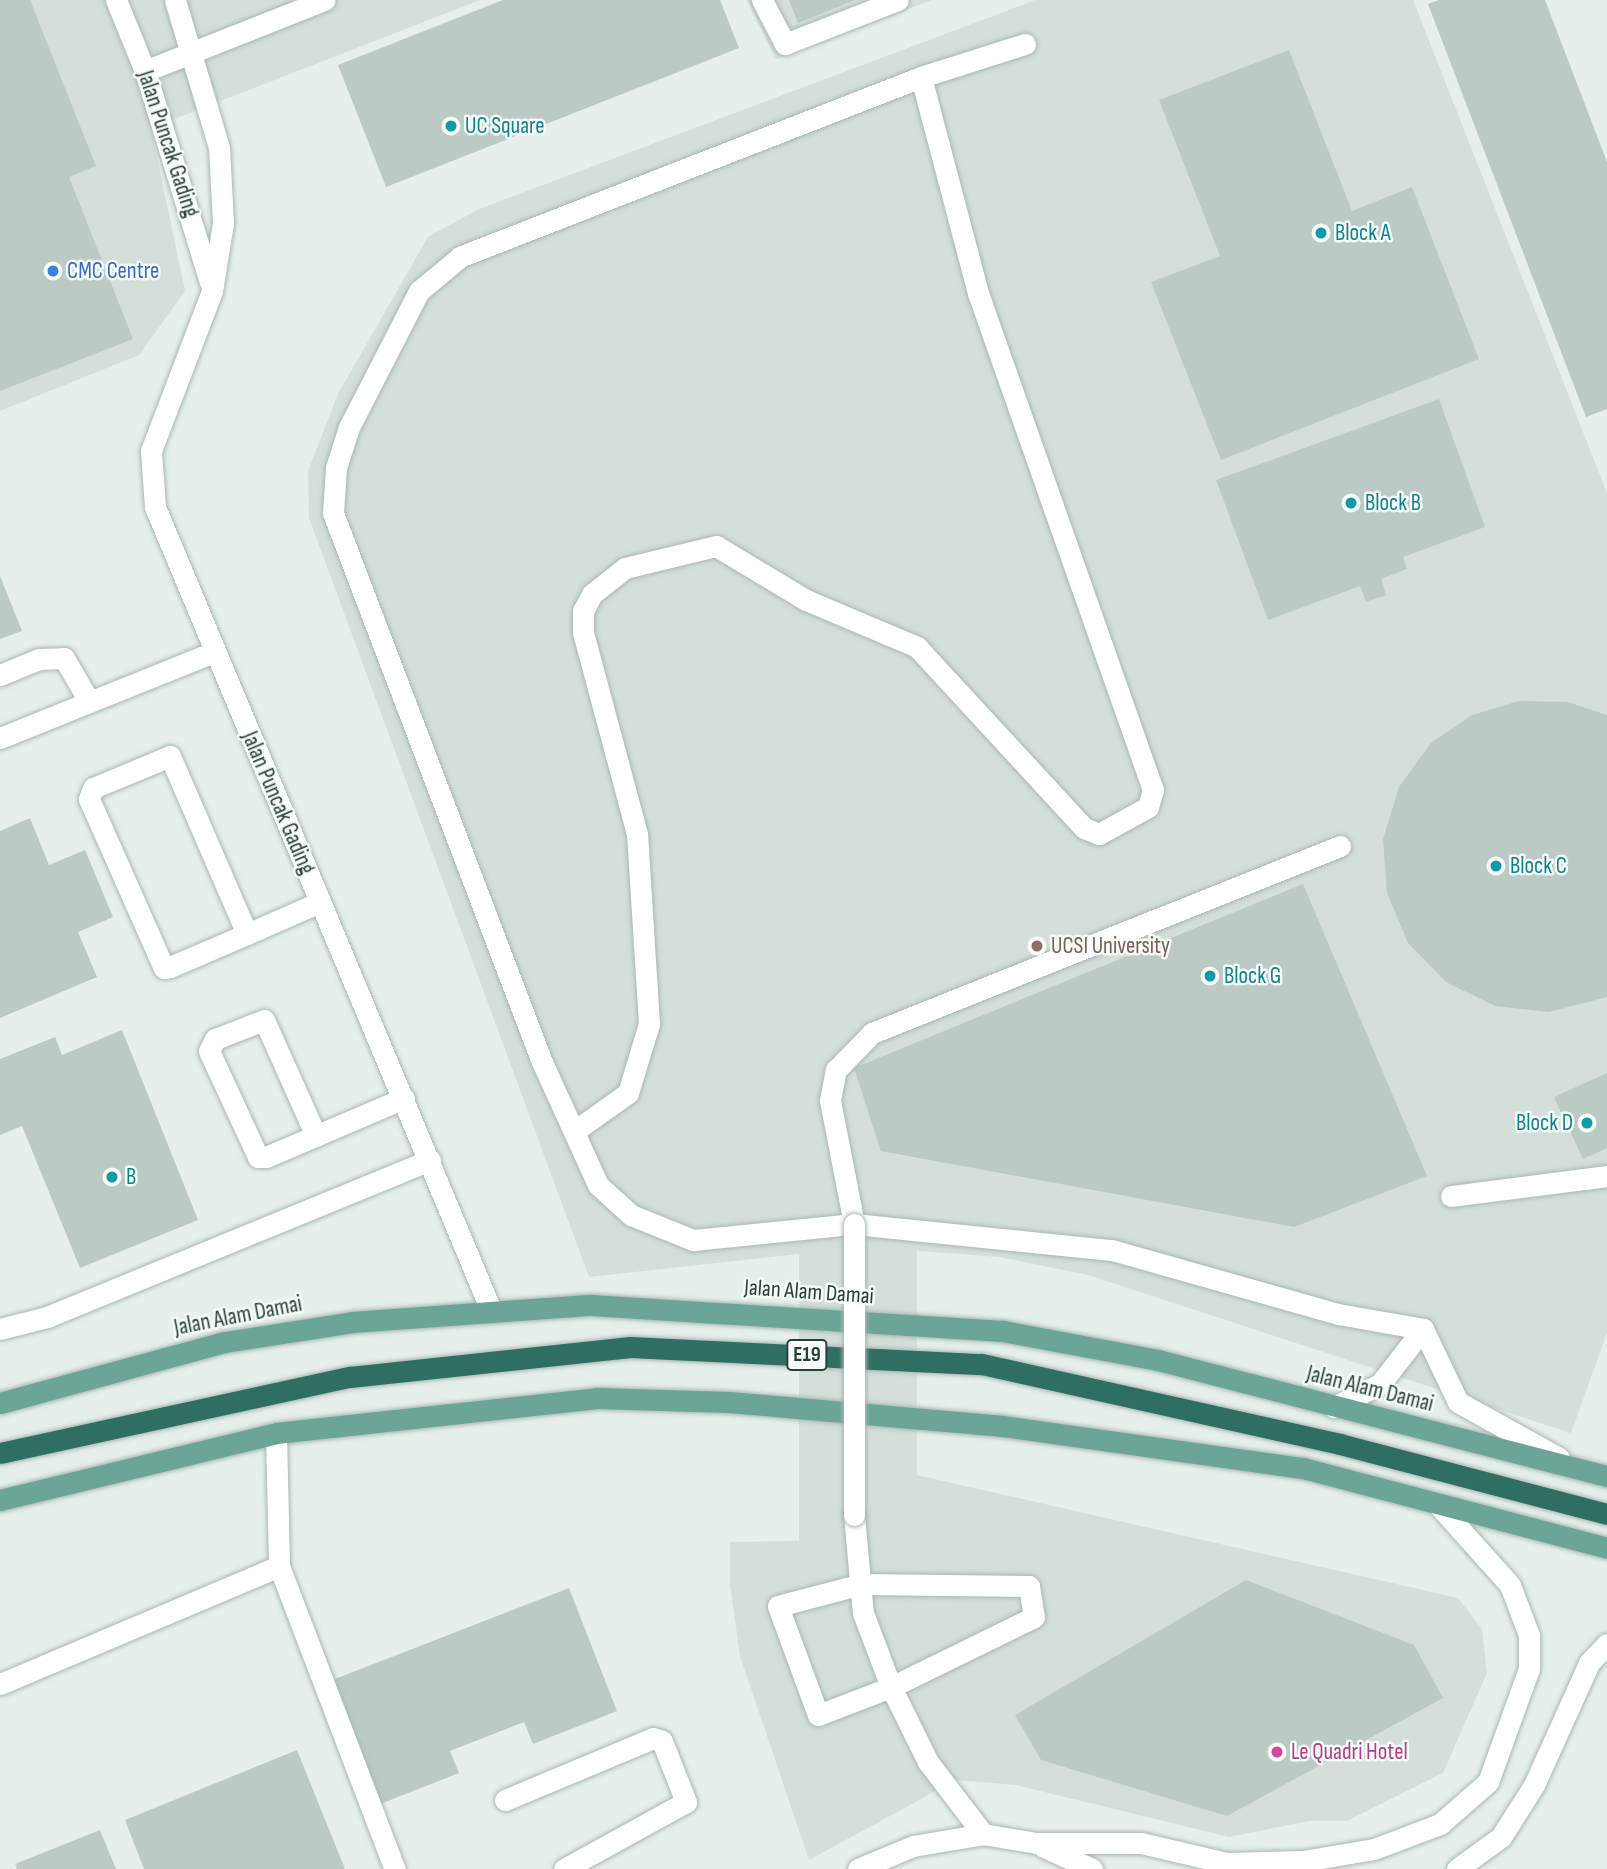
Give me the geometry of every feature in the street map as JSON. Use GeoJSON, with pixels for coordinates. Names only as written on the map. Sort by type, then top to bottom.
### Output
{"type":"FeatureCollection","features":[{"type":"Feature","properties":{"kind":"highway","name":"E19"},"geometry":{"type":"LineString","coordinates":[[0,1453],[350,1377],[630,1347],[982,1364],[1340,1444],[1607,1514]]}},
{"type":"Feature","properties":{"kind":"highway","name":"E19"},"geometry":{"type":"LineString","coordinates":[[0,1465],[355,1387],[634,1361],[983,1378],[1334,1454],[1607,1526]]}},
{"type":"Feature","properties":{"kind":"main road","name":"Jalan Alam Damai"},"geometry":{"type":"LineString","coordinates":[[0,1403],[225,1342],[490,1308],[591,1305],[1003,1331],[1158,1360],[1607,1476]]}},
{"type":"Feature","properties":{"kind":"main road"},"geometry":{"type":"LineString","coordinates":[[0,1500],[276,1433],[597,1398],[729,1402],[1003,1426],[1231,1457],[1303,1468],[1439,1506],[1607,1548]]}},
{"type":"Feature","properties":{"kind":"street","name":"Jalan Puncak Gading"},"geometry":{"type":"LineString","coordinates":[[116,0],[145,71],[212,291]]}},
{"type":"Feature","properties":{"kind":"street","name":"Jalan Puncak Gading"},"geometry":{"type":"LineString","coordinates":[[174,0],[194,51],[219,148],[223,223],[212,291],[170,391],[151,451],[155,507],[490,1308]]}},
{"type":"Feature","properties":{"kind":"street"},"geometry":{"type":"LineString","coordinates":[[145,71],[324,0]]}},
{"type":"Feature","properties":{"kind":"street"},"geometry":{"type":"LineString","coordinates":[[762,0],[785,44],[898,0]]}},
{"type":"Feature","properties":{"kind":"street"},"geometry":{"type":"LineString","coordinates":[[1025,44],[921,77],[460,257],[419,292],[346,437],[333,513],[542,1062],[576,1130],[598,1185],[660,1231],[693,1240],[854,1223],[1112,1250],[1338,1314],[1423,1329]]}},
{"type":"Feature","properties":{"kind":"street"},"geometry":{"type":"LineString","coordinates":[[576,1130],[628,1093],[649,1024],[637,834],[583,632],[583,611],[592,594],[625,568],[716,546],[806,600],[917,647],[1084,828],[1099,834],[1148,807],[1153,790],[978,293],[921,77]]}},
{"type":"Feature","properties":{"kind":"street"},"geometry":{"type":"LineString","coordinates":[[0,738],[214,652]]}},
{"type":"Feature","properties":{"kind":"street"},"geometry":{"type":"LineString","coordinates":[[0,675],[39,659],[64,659],[89,701]]}},
{"type":"Feature","properties":{"kind":"street"},"geometry":{"type":"LineString","coordinates":[[247,934],[170,756],[93,788],[89,799],[164,968],[247,934],[320,902]]}},
{"type":"Feature","properties":{"kind":"street"},"geometry":{"type":"LineString","coordinates":[[983,1834],[928,1762],[891,1687],[863,1613],[854,1515],[854,1223],[830,1100],[836,1070],[872,1032],[1340,846]]}},
{"type":"Feature","properties":{"kind":"street"},"geometry":{"type":"LineString","coordinates":[[316,1136],[264,1020],[215,1039],[209,1051],[258,1157],[316,1136],[404,1098]]}},
{"type":"Feature","properties":{"kind":"street"},"geometry":{"type":"LineString","coordinates":[[0,1329],[47,1317],[430,1160]]}},
{"type":"Feature","properties":{"kind":"street"},"geometry":{"type":"LineString","coordinates":[[1451,1196],[1607,1175]]}},
{"type":"Feature","properties":{"kind":"street"},"geometry":{"type":"LineString","coordinates":[[1334,1407],[1380,1384],[1423,1329]]}},
{"type":"Feature","properties":{"kind":"street"},"geometry":{"type":"LineString","coordinates":[[1423,1329],[1458,1402],[1499,1431],[1585,1471]]}},
{"type":"Feature","properties":{"kind":"street"},"geometry":{"type":"LineString","coordinates":[[276,1433],[279,1566],[395,1869]]}},
{"type":"Feature","properties":{"kind":"street"},"geometry":{"type":"LineString","coordinates":[[858,1869],[913,1846],[983,1834],[1036,1843],[1141,1843],[1227,1863],[1303,1865],[1376,1859],[1440,1824],[1489,1782],[1529,1670],[1529,1635],[1510,1585],[1439,1506]]}},
{"type":"Feature","properties":{"kind":"street"},"geometry":{"type":"LineString","coordinates":[[0,1684],[279,1566]]}},
{"type":"Feature","properties":{"kind":"street"},"geometry":{"type":"LineString","coordinates":[[861,1584],[1029,1586],[1034,1617],[891,1687],[818,1715],[778,1606],[861,1584]]}},
{"type":"Feature","properties":{"kind":"street"},"geometry":{"type":"LineString","coordinates":[[1457,1869],[1501,1837],[1534,1785],[1589,1663],[1607,1644]]}},
{"type":"Feature","properties":{"kind":"street"},"geometry":{"type":"LineString","coordinates":[[505,1800],[653,1738],[662,1741],[686,1802],[564,1869]]}},
{"type":"Feature","properties":{"kind":"street"},"geometry":{"type":"LineString","coordinates":[[1036,1843],[1092,1869]]}},
{"type":"Feature","properties":{"kind":"shaded area"},"geometry":{"type":"Polygon","coordinates":[[[0,0],[480,0],[151,128],[185,291],[139,355],[0,411],[0,0]]]}},
{"type":"Feature","properties":{"kind":"shaded area"},"geometry":{"type":"Polygon","coordinates":[[[747,0],[932,0],[776,59],[747,0]]]}},
{"type":"Feature","properties":{"kind":"shaded area","name":"UCSI University"},"geometry":{"type":"Polygon","coordinates":[[[1035,0],[1413,0],[1607,493],[1607,1333],[1571,1433],[1088,1275],[999,1257],[917,1251],[917,1475],[1458,1598],[1482,1629],[1487,1673],[1443,1773],[1347,1821],[1309,1821],[1229,1837],[1016,1785],[956,1780],[809,1860],[740,1656],[730,1585],[730,1542],[799,1541],[799,1254],[589,1277],[309,518],[308,471],[338,394],[428,237],[477,210],[1035,0]]]}},
{"type":"Feature","properties":{"kind":"building","name":"CMC Centre"},"geometry":{"type":"Polygon","coordinates":[[[0,0],[30,0],[96,166],[69,177],[133,339],[0,391],[0,0]]]}},
{"type":"Feature","properties":{"kind":"building","name":"UC Square"},"geometry":{"type":"Polygon","coordinates":[[[503,0],[720,0],[739,48],[386,187],[338,65],[503,0]]]}},
{"type":"Feature","properties":{"kind":"building"},"geometry":{"type":"Polygon","coordinates":[[[789,0],[855,0],[798,23],[789,0]]]}},
{"type":"Feature","properties":{"kind":"building"},"geometry":{"type":"Polygon","coordinates":[[[1439,0],[1545,0],[1607,162],[1607,409],[1586,417],[1428,4],[1439,0]]]}},
{"type":"Feature","properties":{"kind":"building","name":"Block A"},"geometry":{"type":"Polygon","coordinates":[[[1289,50],[1352,211],[1412,187],[1479,359],[1221,460],[1151,282],[1220,256],[1159,100],[1289,50]]]}},
{"type":"Feature","properties":{"kind":"building","name":"Block B"},"geometry":{"type":"Polygon","coordinates":[[[1439,399],[1485,527],[1403,557],[1407,569],[1381,579],[1386,595],[1366,602],[1360,586],[1268,620],[1216,480],[1439,399]]]}},
{"type":"Feature","properties":{"kind":"building"},"geometry":{"type":"Polygon","coordinates":[[[0,576],[22,631],[0,639],[0,576]]]}},
{"type":"Feature","properties":{"kind":"building","name":"Block C"},"geometry":{"type":"Polygon","coordinates":[[[1519,701],[1568,702],[1607,715],[1607,997],[1549,1012],[1495,1006],[1446,982],[1408,943],[1387,893],[1383,839],[1399,787],[1431,743],[1472,715],[1519,701]]]}},
{"type":"Feature","properties":{"kind":"building"},"geometry":{"type":"Polygon","coordinates":[[[30,818],[49,865],[85,850],[113,917],[78,932],[97,977],[0,1018],[0,831],[30,818]]]}},
{"type":"Feature","properties":{"kind":"building","name":"Block G"},"geometry":{"type":"Polygon","coordinates":[[[1303,884],[1427,1176],[1294,1227],[881,1151],[854,1068],[1303,884]]]}},
{"type":"Feature","properties":{"kind":"building","name":"B"},"geometry":{"type":"Polygon","coordinates":[[[122,1030],[198,1220],[80,1268],[22,1126],[0,1135],[0,1059],[55,1037],[62,1055],[122,1030]]]}},
{"type":"Feature","properties":{"kind":"building","name":"Block D"},"geometry":{"type":"Polygon","coordinates":[[[1607,1073],[1607,1148],[1583,1159],[1554,1097],[1607,1073]]]}},
{"type":"Feature","properties":{"kind":"building"},"geometry":{"type":"Polygon","coordinates":[[[1246,1580],[1414,1645],[1443,1698],[1227,1816],[1041,1760],[1015,1715],[1246,1580]]]}},
{"type":"Feature","properties":{"kind":"building"},"geometry":{"type":"Polygon","coordinates":[[[569,1588],[617,1711],[533,1744],[524,1722],[450,1751],[459,1773],[370,1808],[322,1684],[569,1588]]]}},
{"type":"Feature","properties":{"kind":"building"},"geometry":{"type":"Polygon","coordinates":[[[297,1750],[345,1869],[144,1869],[125,1820],[297,1750]]]}},
{"type":"Feature","properties":{"kind":"building"},"geometry":{"type":"Polygon","coordinates":[[[100,1830],[116,1869],[17,1869],[15,1864],[100,1830]]]}},
{"type":"Feature","properties":{"kind":"place","name":"UC Square"},"geometry":{"type":"Point","coordinates":[451,126]}},
{"type":"Feature","properties":{"kind":"place","name":"Block A"},"geometry":{"type":"Point","coordinates":[1321,233]}},
{"type":"Feature","properties":{"kind":"place","name":"CMC Centre"},"geometry":{"type":"Point","coordinates":[53,271]}},
{"type":"Feature","properties":{"kind":"place","name":"Block B"},"geometry":{"type":"Point","coordinates":[1351,503]}},
{"type":"Feature","properties":{"kind":"place","name":"Block C"},"geometry":{"type":"Point","coordinates":[1496,866]}},
{"type":"Feature","properties":{"kind":"place","name":"UCSI University"},"geometry":{"type":"Point","coordinates":[1037,946]}},
{"type":"Feature","properties":{"kind":"place","name":"Block G"},"geometry":{"type":"Point","coordinates":[1210,976]}},
{"type":"Feature","properties":{"kind":"place","name":"Block D"},"geometry":{"type":"Point","coordinates":[1587,1123]}},
{"type":"Feature","properties":{"kind":"place","name":"B"},"geometry":{"type":"Point","coordinates":[112,1177]}},
{"type":"Feature","properties":{"kind":"place","name":"Le Quadri Hotel"},"geometry":{"type":"Point","coordinates":[1277,1752]}}]}
